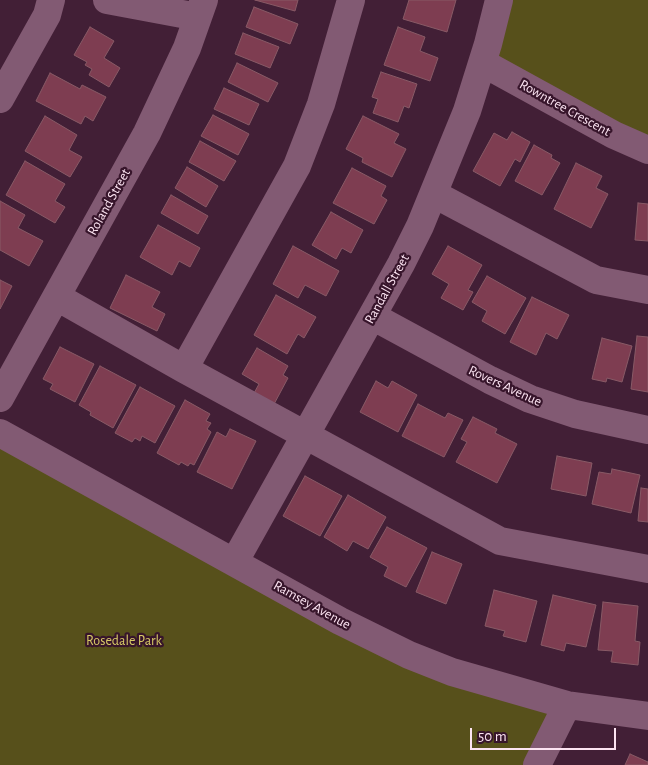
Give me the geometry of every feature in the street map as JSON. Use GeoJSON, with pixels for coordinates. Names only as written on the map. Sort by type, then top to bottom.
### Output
{"type":"FeatureCollection","features":[{"type":"Feature","properties":{"kind":"street"},"geometry":{"type":"LineString","coordinates":[[0,99],[46,15],[52,0]]}},
{"type":"Feature","properties":{"kind":"street"},"geometry":{"type":"LineString","coordinates":[[107,0],[201,9]]}},
{"type":"Feature","properties":{"kind":"street"},"geometry":{"type":"LineString","coordinates":[[184,369],[297,166],[321,104],[351,0]]}},
{"type":"Feature","properties":{"kind":"street","name":"Randall Street"},"geometry":{"type":"LineString","coordinates":[[235,561],[411,245],[434,194],[467,111],[483,64],[499,0]]}},
{"type":"Feature","properties":{"kind":"street","name":"Roland Street"},"geometry":{"type":"LineString","coordinates":[[0,398],[147,133],[187,48],[201,9]]}},
{"type":"Feature","properties":{"kind":"street","name":"Rowntree Crescent"},"geometry":{"type":"LineString","coordinates":[[483,64],[614,135],[648,150]]}},
{"type":"Feature","properties":{"kind":"street"},"geometry":{"type":"LineString","coordinates":[[434,194],[596,280],[648,290]]}},
{"type":"Feature","properties":{"kind":"street"},"geometry":{"type":"LineString","coordinates":[[57,297],[184,369],[500,541],[648,569]]}},
{"type":"Feature","properties":{"kind":"street","name":"Rovers Avenue"},"geometry":{"type":"LineString","coordinates":[[372,316],[490,380],[530,399],[582,416],[648,430]]}},
{"type":"Feature","properties":{"kind":"street","name":"Ramsey Avenue"},"geometry":{"type":"LineString","coordinates":[[0,433],[235,561],[340,621],[409,655],[452,672],[567,705],[648,716]]}},
{"type":"Feature","properties":{"kind":"street"},"geometry":{"type":"LineString","coordinates":[[537,765],[567,705]]}},
{"type":"Feature","properties":{"kind":"green space"},"geometry":{"type":"Polygon","coordinates":[[[499,0],[648,0],[648,150],[483,63],[499,0]]]}},
{"type":"Feature","properties":{"kind":"green space","name":"Rosedale Park"},"geometry":{"type":"Polygon","coordinates":[[[0,433],[409,655],[567,705],[537,765],[0,765],[0,433]]]}},
{"type":"Feature","properties":{"kind":"building"},"geometry":{"type":"Polygon","coordinates":[[[255,0],[298,0],[295,11],[255,0]]]}},
{"type":"Feature","properties":{"kind":"building"},"geometry":{"type":"Polygon","coordinates":[[[409,0],[456,0],[447,32],[403,19],[409,0]]]}},
{"type":"Feature","properties":{"kind":"building"},"geometry":{"type":"Polygon","coordinates":[[[254,7],[298,24],[290,44],[246,27],[254,7]]]}},
{"type":"Feature","properties":{"kind":"building"},"geometry":{"type":"Polygon","coordinates":[[[90,27],[114,41],[104,58],[120,68],[109,87],[89,75],[92,69],[85,65],[87,62],[74,55],[90,27]]]}},
{"type":"Feature","properties":{"kind":"building"},"geometry":{"type":"Polygon","coordinates":[[[398,27],[425,37],[420,51],[438,58],[430,81],[384,65],[398,27]]]}},
{"type":"Feature","properties":{"kind":"building"},"geometry":{"type":"Polygon","coordinates":[[[243,33],[279,47],[270,68],[235,54],[243,33]]]}},
{"type":"Feature","properties":{"kind":"building"},"geometry":{"type":"Polygon","coordinates":[[[237,63],[278,83],[268,102],[228,82],[237,63]]]}},
{"type":"Feature","properties":{"kind":"building"},"geometry":{"type":"Polygon","coordinates":[[[381,72],[417,84],[409,108],[404,106],[398,122],[373,113],[378,99],[372,97],[381,72]]]}},
{"type":"Feature","properties":{"kind":"building"},"geometry":{"type":"Polygon","coordinates":[[[50,73],[80,89],[82,85],[106,97],[93,121],[85,116],[81,124],[36,101],[50,73]]]}},
{"type":"Feature","properties":{"kind":"building"},"geometry":{"type":"Polygon","coordinates":[[[224,88],[259,104],[249,125],[214,109],[224,88]]]}},
{"type":"Feature","properties":{"kind":"building"},"geometry":{"type":"Polygon","coordinates":[[[213,115],[249,134],[238,155],[201,136],[213,115]]]}},
{"type":"Feature","properties":{"kind":"building"},"geometry":{"type":"Polygon","coordinates":[[[45,116],[77,135],[69,150],[82,157],[70,177],[25,151],[45,116]]]}},
{"type":"Feature","properties":{"kind":"building"},"geometry":{"type":"Polygon","coordinates":[[[363,116],[399,134],[394,143],[406,149],[392,177],[362,162],[363,158],[346,149],[363,116]]]}},
{"type":"Feature","properties":{"kind":"building"},"geometry":{"type":"Polygon","coordinates":[[[512,132],[530,142],[520,162],[515,159],[500,186],[473,171],[494,133],[507,140],[512,132]]]}},
{"type":"Feature","properties":{"kind":"building"},"geometry":{"type":"Polygon","coordinates":[[[200,141],[236,161],[224,181],[189,162],[200,141]]]}},
{"type":"Feature","properties":{"kind":"building"},"geometry":{"type":"Polygon","coordinates":[[[534,145],[552,155],[551,158],[560,163],[542,195],[515,181],[534,145]]]}},
{"type":"Feature","properties":{"kind":"building"},"geometry":{"type":"Polygon","coordinates":[[[25,161],[65,184],[55,201],[65,207],[55,223],[6,195],[25,161]]]}},
{"type":"Feature","properties":{"kind":"building"},"geometry":{"type":"Polygon","coordinates":[[[576,163],[602,176],[596,188],[608,194],[591,228],[554,209],[576,163]]]}},
{"type":"Feature","properties":{"kind":"building"},"geometry":{"type":"Polygon","coordinates":[[[187,167],[218,186],[206,207],[175,188],[187,167]]]}},
{"type":"Feature","properties":{"kind":"building"},"geometry":{"type":"Polygon","coordinates":[[[352,168],[386,186],[381,196],[387,200],[374,224],[333,203],[352,168]]]}},
{"type":"Feature","properties":{"kind":"building"},"geometry":{"type":"Polygon","coordinates":[[[171,195],[208,216],[198,234],[161,213],[171,195]]]}},
{"type":"Feature","properties":{"kind":"building"},"geometry":{"type":"Polygon","coordinates":[[[0,201],[25,215],[18,228],[43,241],[29,266],[0,250],[0,201]]]}},
{"type":"Feature","properties":{"kind":"building"},"geometry":{"type":"Polygon","coordinates":[[[638,203],[648,204],[648,241],[635,240],[638,203]]]}},
{"type":"Feature","properties":{"kind":"building"},"geometry":{"type":"Polygon","coordinates":[[[331,212],[363,230],[351,253],[342,248],[336,259],[312,245],[331,212]]]}},
{"type":"Feature","properties":{"kind":"building"},"geometry":{"type":"Polygon","coordinates":[[[158,225],[200,248],[190,267],[179,261],[172,275],[140,257],[158,225]]]}},
{"type":"Feature","properties":{"kind":"building"},"geometry":{"type":"Polygon","coordinates":[[[293,246],[339,271],[326,296],[305,285],[298,298],[273,284],[293,246]]]}},
{"type":"Feature","properties":{"kind":"building"},"geometry":{"type":"Polygon","coordinates":[[[448,246],[482,265],[468,290],[473,292],[463,310],[441,298],[449,284],[432,274],[448,246]]]}},
{"type":"Feature","properties":{"kind":"building"},"geometry":{"type":"Polygon","coordinates":[[[126,275],[160,292],[152,307],[165,314],[157,331],[110,308],[126,275]]]}},
{"type":"Feature","properties":{"kind":"building"},"geometry":{"type":"Polygon","coordinates":[[[487,276],[526,298],[505,334],[482,321],[487,311],[472,302],[487,276]]]}},
{"type":"Feature","properties":{"kind":"building"},"geometry":{"type":"Polygon","coordinates":[[[0,280],[12,286],[0,309],[0,280]]]}},
{"type":"Feature","properties":{"kind":"building"},"geometry":{"type":"Polygon","coordinates":[[[276,295],[316,317],[304,338],[298,334],[287,354],[254,335],[276,295]]]}},
{"type":"Feature","properties":{"kind":"building"},"geometry":{"type":"Polygon","coordinates":[[[532,297],[569,315],[557,339],[546,333],[536,355],[510,342],[532,297]]]}},
{"type":"Feature","properties":{"kind":"building"},"geometry":{"type":"Polygon","coordinates":[[[637,336],[648,337],[648,392],[631,389],[637,336]]]}},
{"type":"Feature","properties":{"kind":"building"},"geometry":{"type":"Polygon","coordinates":[[[602,338],[632,346],[622,382],[607,378],[606,382],[592,379],[602,338]]]}},
{"type":"Feature","properties":{"kind":"building"},"geometry":{"type":"Polygon","coordinates":[[[60,347],[94,364],[75,402],[50,389],[53,384],[43,379],[60,347]]]}},
{"type":"Feature","properties":{"kind":"building"},"geometry":{"type":"Polygon","coordinates":[[[257,348],[288,366],[283,375],[288,378],[273,406],[253,395],[259,384],[242,374],[257,348]]]}},
{"type":"Feature","properties":{"kind":"building"},"geometry":{"type":"Polygon","coordinates":[[[100,366],[136,385],[113,428],[90,415],[91,412],[79,405],[100,366]]]}},
{"type":"Feature","properties":{"kind":"building"},"geometry":{"type":"Polygon","coordinates":[[[376,381],[388,388],[392,381],[417,395],[398,432],[360,412],[376,381]]]}},
{"type":"Feature","properties":{"kind":"building"},"geometry":{"type":"Polygon","coordinates":[[[140,387],[175,406],[155,443],[142,436],[140,441],[135,438],[132,442],[115,433],[140,387]]]}},
{"type":"Feature","properties":{"kind":"building"},"geometry":{"type":"Polygon","coordinates":[[[185,400],[210,414],[206,421],[211,423],[207,429],[211,432],[194,465],[190,463],[188,466],[181,462],[179,465],[157,453],[185,400]]]}},
{"type":"Feature","properties":{"kind":"building"},"geometry":{"type":"Polygon","coordinates":[[[418,404],[445,418],[448,413],[463,420],[444,457],[402,436],[418,404]]]}},
{"type":"Feature","properties":{"kind":"building"},"geometry":{"type":"Polygon","coordinates":[[[473,417],[497,429],[495,433],[517,444],[497,483],[456,462],[467,442],[461,439],[473,417]]]}},
{"type":"Feature","properties":{"kind":"building"},"geometry":{"type":"Polygon","coordinates":[[[230,429],[256,441],[232,489],[197,472],[217,432],[226,437],[230,429]]]}},
{"type":"Feature","properties":{"kind":"building"},"geometry":{"type":"Polygon","coordinates":[[[557,456],[592,463],[586,496],[551,489],[557,456]]]}},
{"type":"Feature","properties":{"kind":"building"},"geometry":{"type":"Polygon","coordinates":[[[612,469],[640,475],[631,513],[592,504],[599,472],[611,474],[612,469]]]}},
{"type":"Feature","properties":{"kind":"building"},"geometry":{"type":"Polygon","coordinates":[[[305,476],[342,496],[320,536],[283,516],[305,476]]]}},
{"type":"Feature","properties":{"kind":"building"},"geometry":{"type":"Polygon","coordinates":[[[641,488],[648,489],[648,522],[638,521],[641,488]]]}},
{"type":"Feature","properties":{"kind":"building"},"geometry":{"type":"Polygon","coordinates":[[[348,495],[386,517],[368,549],[353,541],[347,551],[324,537],[348,495]]]}},
{"type":"Feature","properties":{"kind":"building"},"geometry":{"type":"Polygon","coordinates":[[[387,527],[427,548],[406,587],[384,576],[388,567],[370,557],[387,527]]]}},
{"type":"Feature","properties":{"kind":"building"},"geometry":{"type":"Polygon","coordinates":[[[432,552],[462,564],[446,604],[416,592],[432,552]]]}},
{"type":"Feature","properties":{"kind":"building"},"geometry":{"type":"Polygon","coordinates":[[[494,590],[537,601],[526,642],[503,636],[505,631],[485,626],[494,590]]]}},
{"type":"Feature","properties":{"kind":"building"},"geometry":{"type":"Polygon","coordinates":[[[553,595],[596,605],[586,647],[566,643],[564,651],[541,645],[553,595]]]}},
{"type":"Feature","properties":{"kind":"building"},"geometry":{"type":"Polygon","coordinates":[[[603,602],[638,606],[635,641],[640,642],[638,665],[611,662],[613,651],[598,650],[603,602]]]}},
{"type":"Feature","properties":{"kind":"building"},"geometry":{"type":"Polygon","coordinates":[[[630,754],[648,762],[648,765],[625,765],[630,754]]]}}]}
